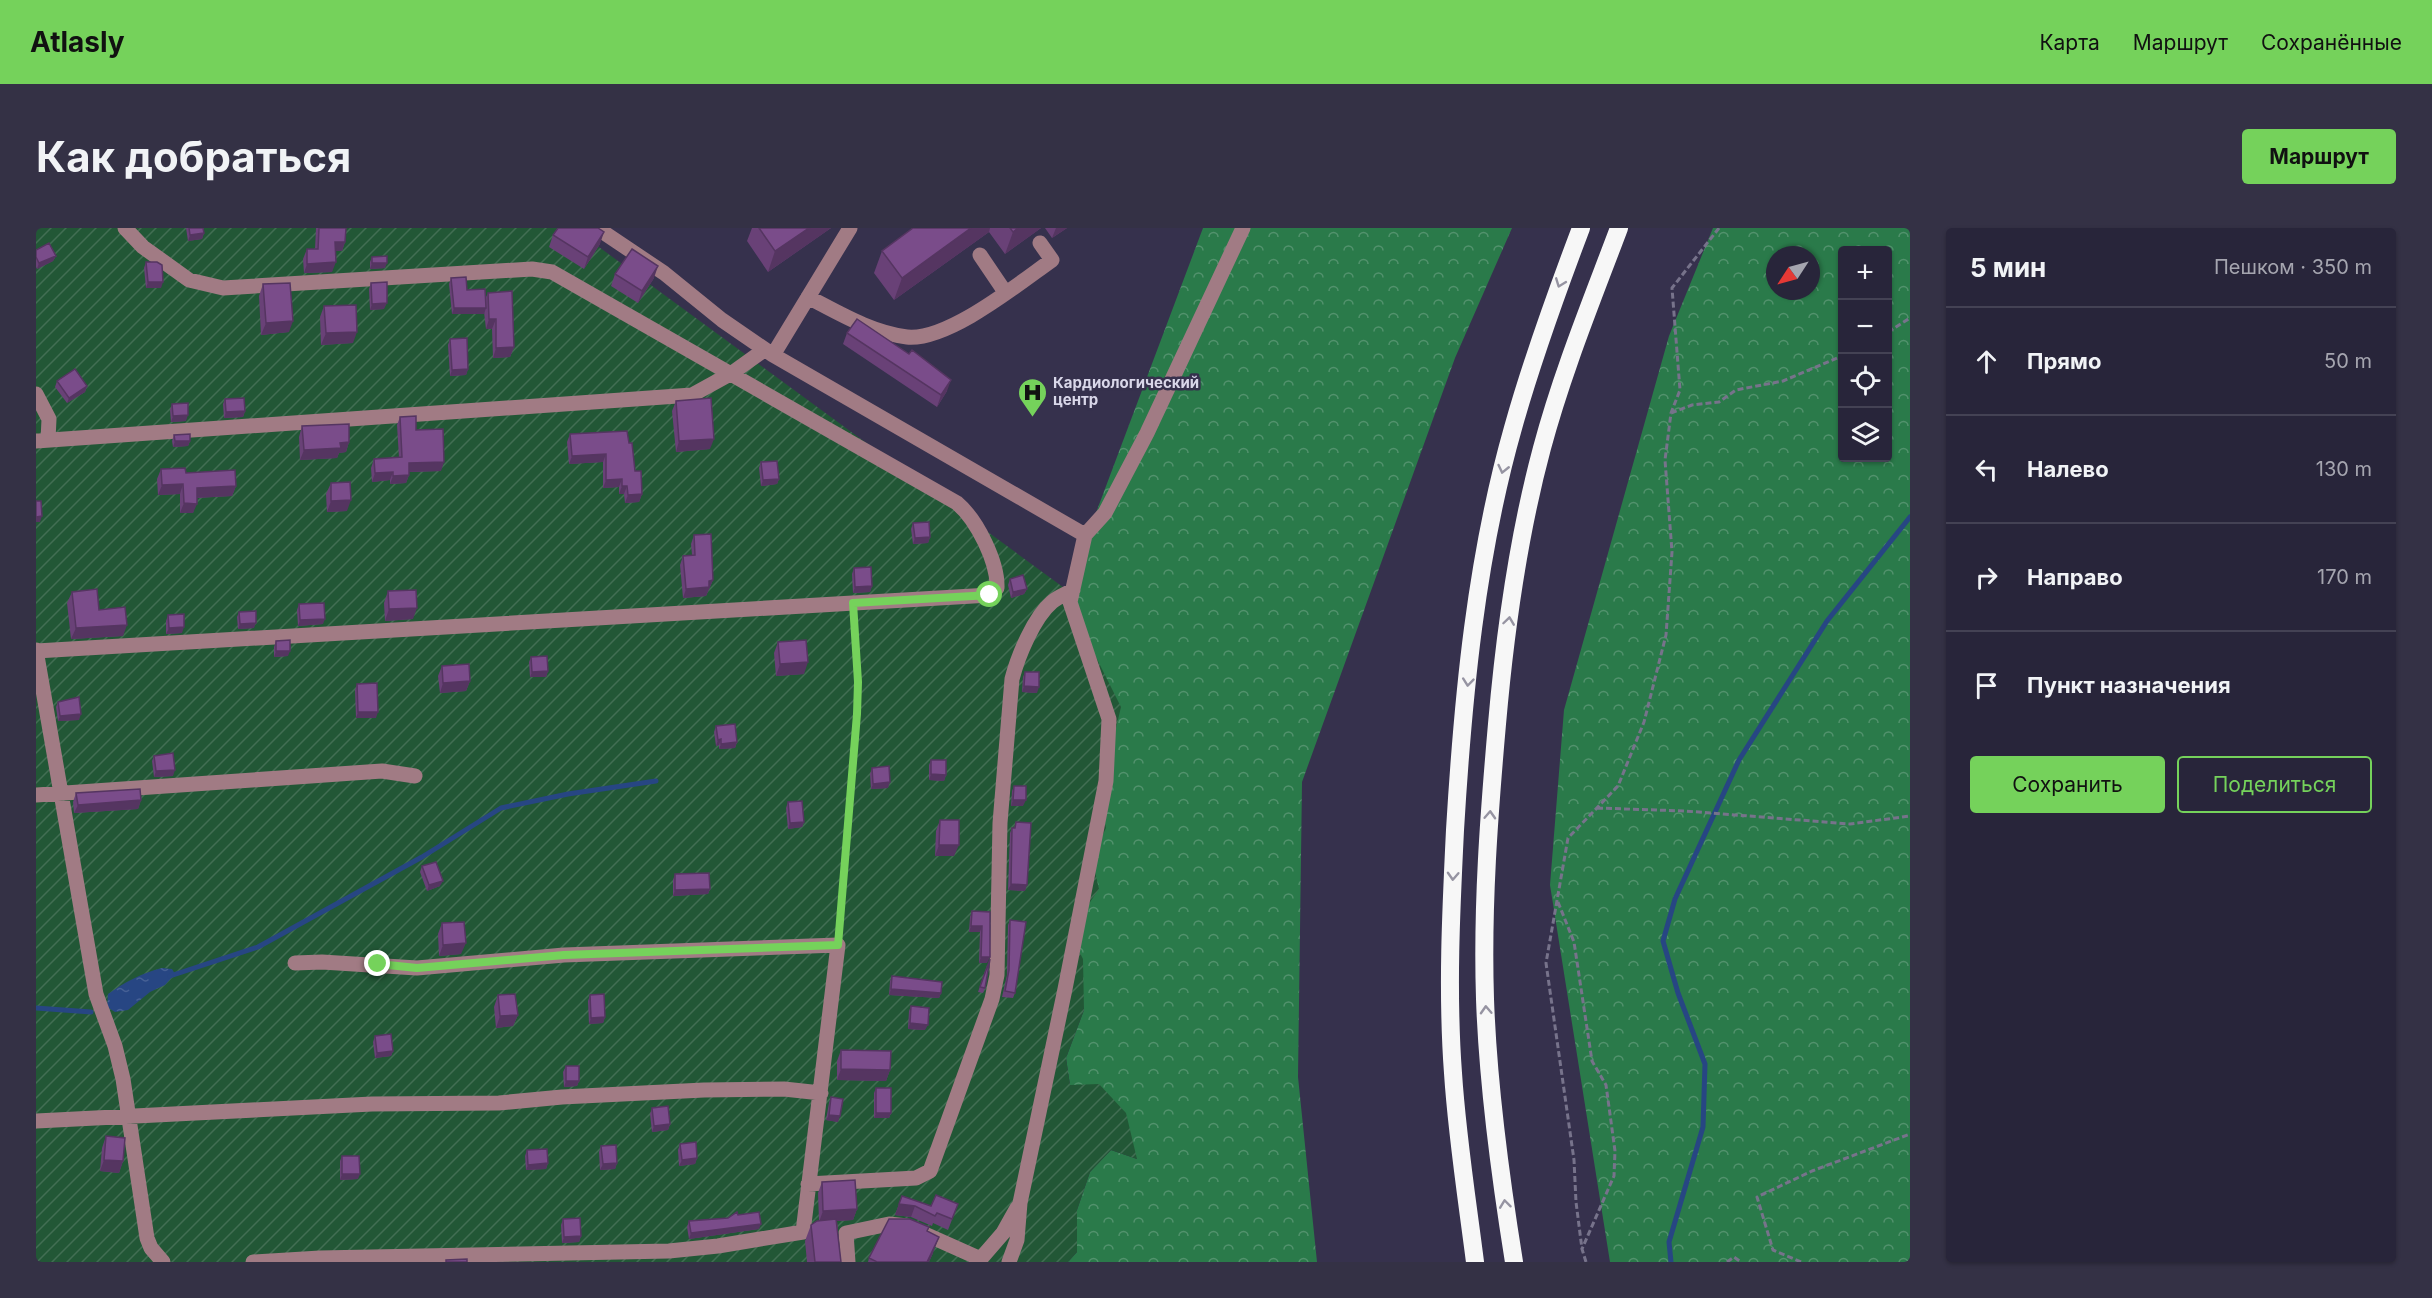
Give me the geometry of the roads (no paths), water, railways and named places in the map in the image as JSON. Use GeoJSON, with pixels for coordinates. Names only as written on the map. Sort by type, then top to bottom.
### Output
{"type":"FeatureCollection","features":[{"type":"Feature","properties":{"kind":"highway"},"geometry":{"type":"LineString","coordinates":[[1475,1262],[1453,1074],[1450,998],[1451,908],[1461,746],[1474,629],[1491,524],[1508,450],[1551,306],[1581,228]]}},
{"type":"Feature","properties":{"kind":"highway"},"geometry":{"type":"LineString","coordinates":[[1514,1262],[1490,1079],[1485,998],[1485,907],[1491,788],[1501,683],[1511,606],[1542,448],[1560,387],[1619,228]]}},
{"type":"Feature","properties":{"kind":"lane"},"geometry":{"type":"LineString","coordinates":[[124,228],[143,247],[189,280],[223,288],[532,269],[552,272],[957,503],[966,511],[978,530],[998,575],[997,588],[990,595],[36,651],[63,793],[96,994],[115,1046],[130,1117],[147,1238],[151,1248],[163,1262]]}},
{"type":"Feature","properties":{"kind":"lane"},"geometry":{"type":"LineString","coordinates":[[597,228],[664,273],[722,320],[769,352],[1085,536]]}},
{"type":"Feature","properties":{"kind":"lane"},"geometry":{"type":"LineString","coordinates":[[36,394],[49,419],[42,440],[692,395],[769,352],[808,297],[850,228]]}},
{"type":"Feature","properties":{"kind":"lane"},"geometry":{"type":"LineString","coordinates":[[1009,1262],[1017,1240],[1020,1203],[1106,781],[1109,720],[1070,602],[1085,536],[1105,513],[1147,433],[1243,228]]}},
{"type":"Feature","properties":{"kind":"lane"},"geometry":{"type":"LineString","coordinates":[[808,297],[865,325],[907,337],[922,336],[946,330],[1052,260],[1040,243]]}},
{"type":"Feature","properties":{"kind":"lane"},"geometry":{"type":"LineString","coordinates":[[980,255],[1005,292]]}},
{"type":"Feature","properties":{"kind":"lane"},"geometry":{"type":"LineString","coordinates":[[808,1184],[916,1178],[930,1171],[992,999],[997,975],[1000,823],[1008,716],[1014,671],[1038,621],[1052,603],[1073,590]]}},
{"type":"Feature","properties":{"kind":"lane"},"geometry":{"type":"LineString","coordinates":[[36,795],[382,771],[415,776]]}},
{"type":"Feature","properties":{"kind":"lane"},"geometry":{"type":"LineString","coordinates":[[253,1262],[320,1258],[669,1251],[718,1246],[802,1232],[838,945],[564,955],[417,968],[344,963],[294,963]]}},
{"type":"Feature","properties":{"kind":"lane"},"geometry":{"type":"LineString","coordinates":[[36,1121],[372,1104],[499,1103],[562,1097],[704,1090],[784,1089],[820,1092]]}},
{"type":"Feature","properties":{"kind":"lane"},"geometry":{"type":"LineString","coordinates":[[848,1262],[846,1233],[889,1224],[907,1226],[980,1260],[1003,1233],[1020,1203]]}},
{"type":"Feature","properties":{"kind":"water"},"geometry":{"type":"Polygon","coordinates":[[[162,968],[172,969],[175,974],[165,985],[150,992],[128,1010],[115,1012],[107,1007],[108,994],[134,978],[162,968]]]}},
{"type":"Feature","properties":{"kind":"waterway"},"geometry":{"type":"LineString","coordinates":[[1671,1262],[1669,1242],[1703,1127],[1705,1064],[1678,993],[1663,941],[1675,899],[1739,760],[1827,621],[1910,517]]}},
{"type":"Feature","properties":{"kind":"waterway"},"geometry":{"type":"LineString","coordinates":[[170,976],[258,947],[422,857],[501,808],[568,794],[656,781]]}},
{"type":"Feature","properties":{"kind":"waterway"},"geometry":{"type":"LineString","coordinates":[[36,1008],[91,1012]]}},
{"type":"Feature","properties":{"kind":"place","name":"Кардиологический центр"},"geometry":{"type":"Point","coordinates":[1032,418]}}]}
